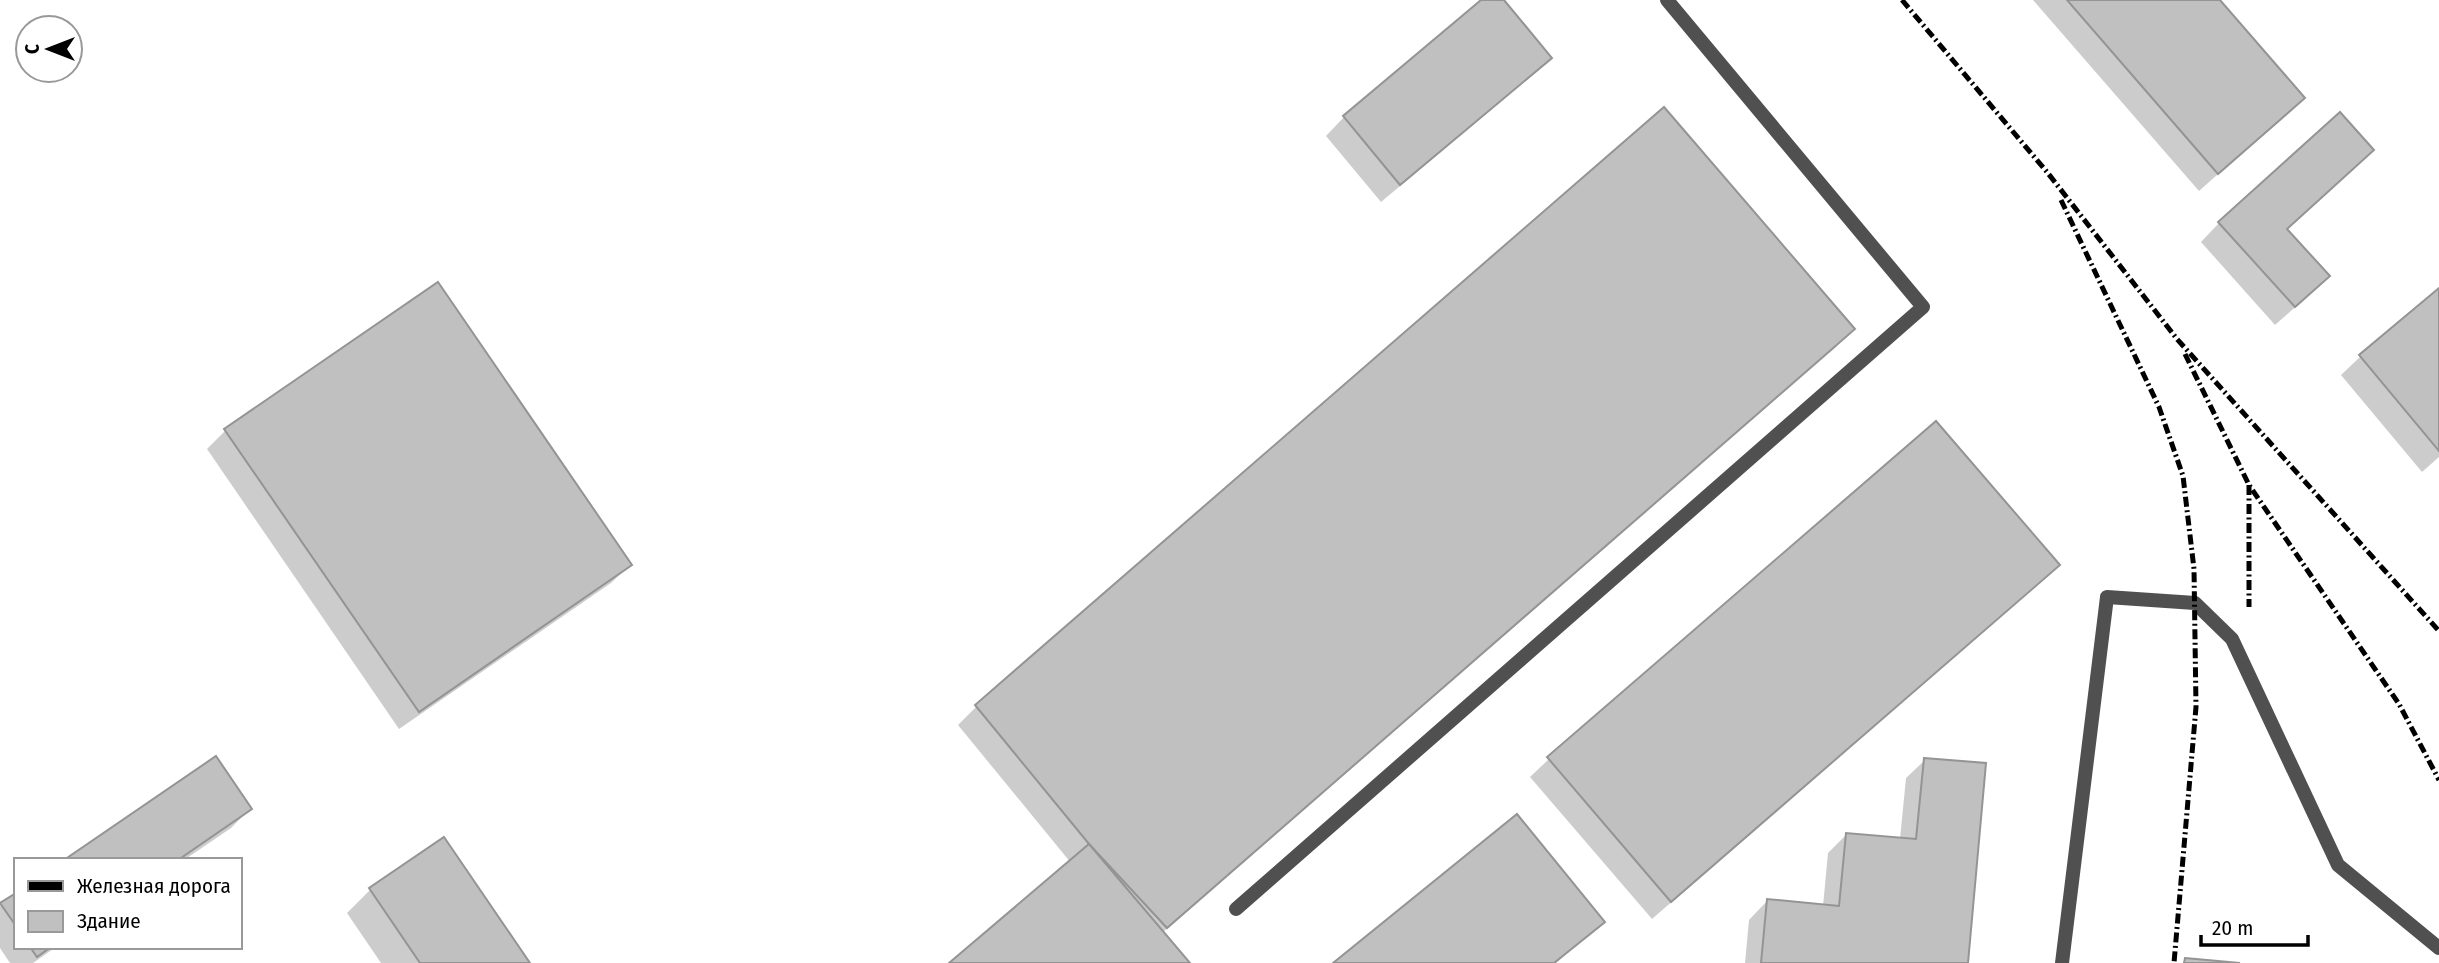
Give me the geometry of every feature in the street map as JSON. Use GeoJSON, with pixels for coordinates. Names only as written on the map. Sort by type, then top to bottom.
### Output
{"type":"FeatureCollection","features":[{"type":"Feature","properties":{"kind":"lane"},"geometry":{"type":"LineString","coordinates":[[1237,909],[1923,307],[1667,0]]}},
{"type":"Feature","properties":{"kind":"lane"},"geometry":{"type":"LineString","coordinates":[[2062,963],[2107,597],[2195,603],[2232,639],[2339,865],[2439,948]]}},
{"type":"Feature","properties":{"kind":"building"},"geometry":{"type":"Polygon","coordinates":[[[1481,0],[1504,0],[1552,58],[1400,185],[1343,116],[1481,0]]]}},
{"type":"Feature","properties":{"kind":"building"},"geometry":{"type":"Polygon","coordinates":[[[2067,0],[2220,0],[2305,98],[2218,174],[2067,0]]]}},
{"type":"Feature","properties":{"kind":"building"},"geometry":{"type":"Polygon","coordinates":[[[1664,107],[1855,329],[1167,928],[1089,844],[975,705],[1664,107]]]}},
{"type":"Feature","properties":{"kind":"building"},"geometry":{"type":"Polygon","coordinates":[[[2340,112],[2374,150],[2287,229],[2330,276],[2295,307],[2218,222],[2340,112]]]}},
{"type":"Feature","properties":{"kind":"building"},"geometry":{"type":"Polygon","coordinates":[[[438,282],[632,565],[419,712],[224,429],[438,282]]]}},
{"type":"Feature","properties":{"kind":"building"},"geometry":{"type":"Polygon","coordinates":[[[2439,288],[2439,451],[2359,355],[2439,288]]]}},
{"type":"Feature","properties":{"kind":"building"},"geometry":{"type":"Polygon","coordinates":[[[1936,421],[2060,565],[1671,902],[1547,757],[1936,421]]]}},
{"type":"Feature","properties":{"kind":"building"},"geometry":{"type":"Polygon","coordinates":[[[216,756],[252,809],[181,858],[67,858],[216,756]]]}},
{"type":"Feature","properties":{"kind":"building"},"geometry":{"type":"Polygon","coordinates":[[[1924,758],[1986,763],[1968,963],[1761,963],[1767,899],[1839,906],[1846,833],[1916,839],[1924,758]]]}},
{"type":"Feature","properties":{"kind":"building"},"geometry":{"type":"Polygon","coordinates":[[[1517,814],[1605,922],[1554,963],[1333,963],[1517,814]]]}},
{"type":"Feature","properties":{"kind":"building"},"geometry":{"type":"Polygon","coordinates":[[[444,837],[530,963],[420,963],[369,888],[444,837]]]}},
{"type":"Feature","properties":{"kind":"building"},"geometry":{"type":"Polygon","coordinates":[[[1089,844],[1190,963],[949,963],[1089,844]]]}},
{"type":"Feature","properties":{"kind":"building"},"geometry":{"type":"Polygon","coordinates":[[[14,894],[14,923],[0,903],[14,894]]]}},
{"type":"Feature","properties":{"kind":"building"},"geometry":{"type":"Polygon","coordinates":[[[31,949],[48,949],[37,957],[31,949]]]}},
{"type":"Feature","properties":{"kind":"building"},"geometry":{"type":"Polygon","coordinates":[[[2185,958],[2240,963],[2184,963],[2185,958]]]}},
{"type":"Feature","properties":{"kind":"railway"},"geometry":{"type":"LineString","coordinates":[[1902,0],[2047,172],[2177,339],[2439,631]]}},
{"type":"Feature","properties":{"kind":"railway"},"geometry":{"type":"LineString","coordinates":[[2061,200],[2159,407],[2183,476],[2194,569],[2196,707],[2174,963]]}},
{"type":"Feature","properties":{"kind":"railway"},"geometry":{"type":"LineString","coordinates":[[2185,354],[2249,485],[2399,704],[2439,780]]}},
{"type":"Feature","properties":{"kind":"railway"},"geometry":{"type":"LineString","coordinates":[[2249,485],[2249,607]]}}]}
